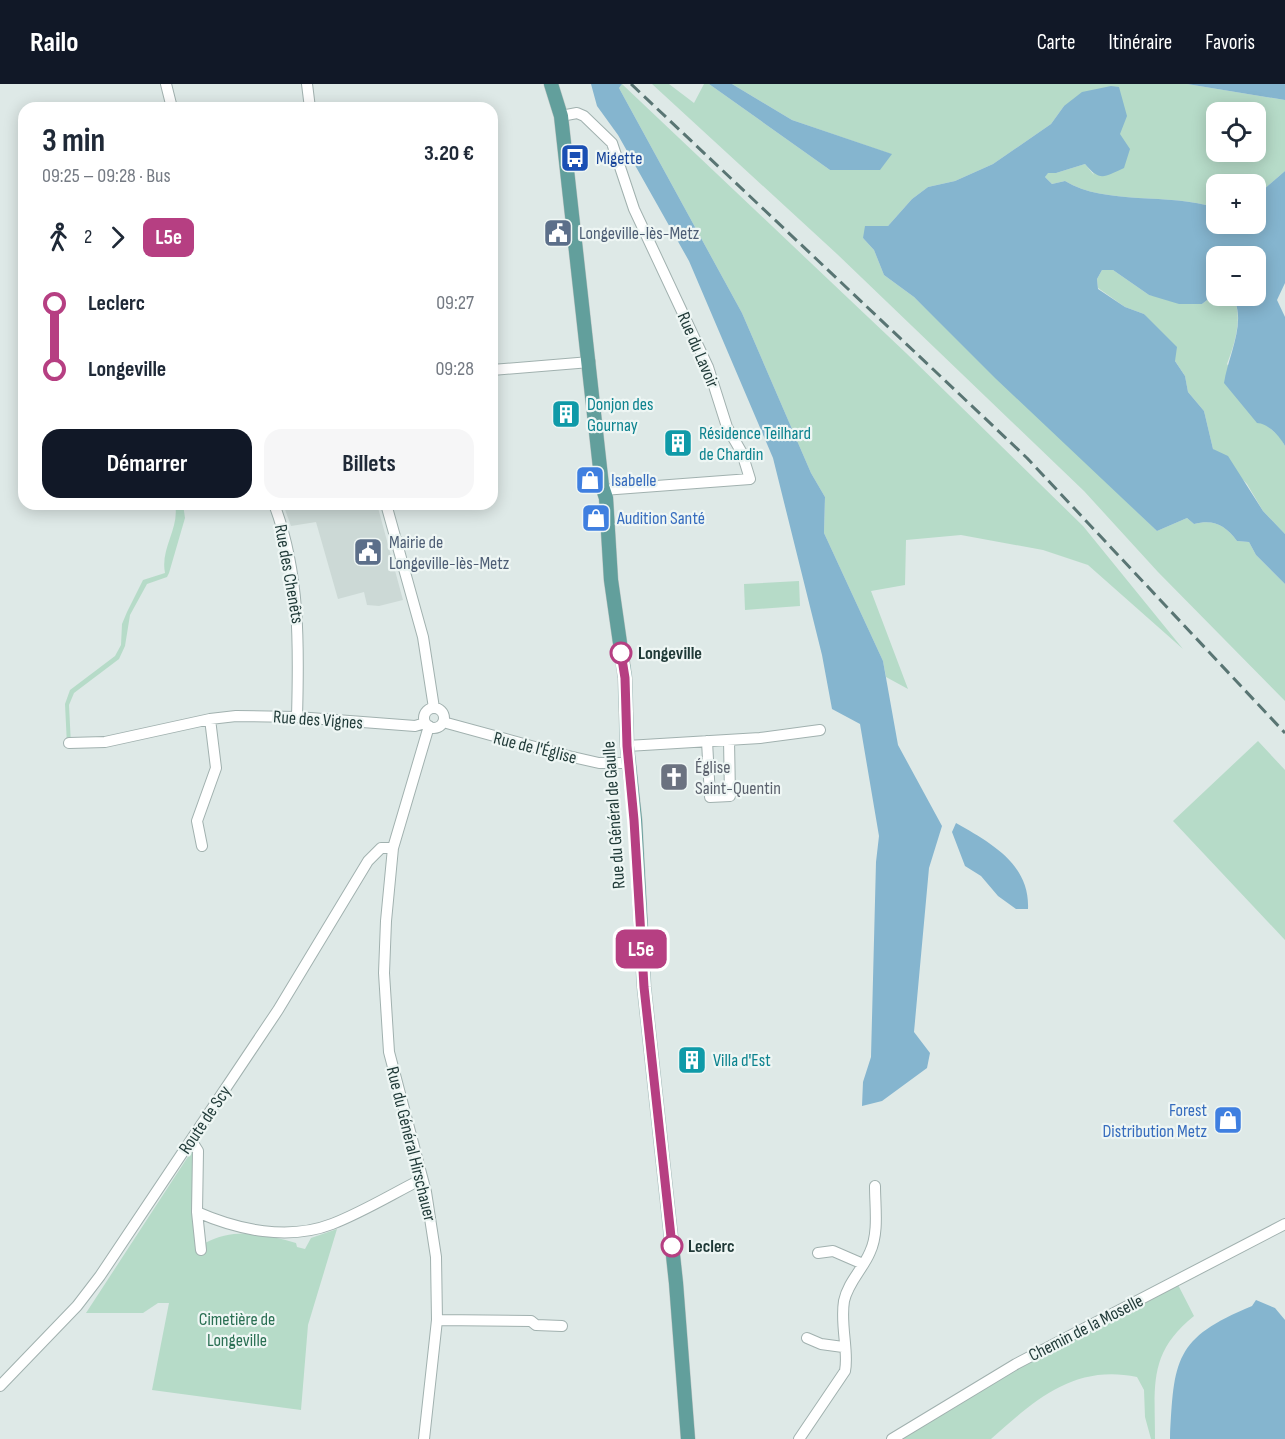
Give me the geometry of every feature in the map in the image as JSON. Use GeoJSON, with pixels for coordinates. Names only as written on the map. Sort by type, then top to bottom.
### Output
{"type":"FeatureCollection","features":[{"type":"Feature","properties":{"kind":"main road","name":"Rue du Général de Gaulle"},"geometry":{"type":"LineString","coordinates":[[551,84],[561,116],[590,362],[616,628],[625,678],[627,746],[644,987],[676,1283],[688,1439]]}},
{"type":"Feature","properties":{"kind":"street"},"geometry":{"type":"LineString","coordinates":[[307,84],[309,102]]}},
{"type":"Feature","properties":{"kind":"street"},"geometry":{"type":"LineString","coordinates":[[169,85],[171,102]]}},
{"type":"Feature","properties":{"kind":"street","name":"Rue du Lavoir"},"geometry":{"type":"LineString","coordinates":[[561,116],[577,113],[584,116],[612,143],[634,208],[708,367],[728,427],[742,453],[750,479],[603,490]]}},
{"type":"Feature","properties":{"kind":"street"},"geometry":{"type":"LineString","coordinates":[[498,370],[590,362]]}},
{"type":"Feature","properties":{"kind":"street","name":"Rue des Chenêts"},"geometry":{"type":"LineString","coordinates":[[276,510],[298,614],[297,717]]}},
{"type":"Feature","properties":{"kind":"street"},"geometry":{"type":"LineString","coordinates":[[388,510],[423,638],[434,708],[442,713],[443,722],[438,727],[427,725],[426,712],[434,708]]}},
{"type":"Feature","properties":{"kind":"street","name":"Rue des Vignes"},"geometry":{"type":"LineString","coordinates":[[69,743],[105,742],[210,719],[297,717],[361,723],[427,725]]}},
{"type":"Feature","properties":{"kind":"street"},"geometry":{"type":"LineString","coordinates":[[202,846],[197,820],[216,768],[210,719]]}},
{"type":"Feature","properties":{"kind":"street","name":"Rue de l'Église"},"geometry":{"type":"LineString","coordinates":[[443,722],[599,763],[629,763]]}},
{"type":"Feature","properties":{"kind":"street","name":"Rue du Général Hirschauer"},"geometry":{"type":"LineString","coordinates":[[424,1439],[437,1320],[436,1257],[422,1179],[397,1089],[387,1039],[386,921],[393,848],[427,725]]}},
{"type":"Feature","properties":{"kind":"street"},"geometry":{"type":"LineString","coordinates":[[627,746],[729,741],[820,730]]}},
{"type":"Feature","properties":{"kind":"street"},"geometry":{"type":"LineString","coordinates":[[707,741],[710,797],[730,796],[729,741]]}},
{"type":"Feature","properties":{"kind":"street","name":"Route de Scy"},"geometry":{"type":"LineString","coordinates":[[0,1386],[77,1305],[278,1010],[368,861],[381,848],[393,848]]}},
{"type":"Feature","properties":{"kind":"street"},"geometry":{"type":"LineString","coordinates":[[191,1140],[198,1151],[197,1212],[201,1250]]}},
{"type":"Feature","properties":{"kind":"street"},"geometry":{"type":"LineString","coordinates":[[197,1212],[242,1228],[273,1232],[306,1230],[331,1225],[422,1179]]}},
{"type":"Feature","properties":{"kind":"street"},"geometry":{"type":"LineString","coordinates":[[798,1439],[845,1371],[847,1362],[843,1347],[844,1299],[873,1244],[876,1186]]}},
{"type":"Feature","properties":{"kind":"street","name":"Chemin de la Moselle"},"geometry":{"type":"LineString","coordinates":[[892,1439],[1016,1364],[1285,1224]]}},
{"type":"Feature","properties":{"kind":"street"},"geometry":{"type":"LineString","coordinates":[[818,1253],[833,1251],[863,1264]]}},
{"type":"Feature","properties":{"kind":"street"},"geometry":{"type":"LineString","coordinates":[[437,1320],[531,1321],[536,1325],[562,1326]]}},
{"type":"Feature","properties":{"kind":"street"},"geometry":{"type":"LineString","coordinates":[[807,1338],[821,1344],[843,1347]]}},
{"type":"Feature","properties":{"kind":"shaded area"},"geometry":{"type":"Polygon","coordinates":[[[285,510],[379,510],[403,600],[379,606],[367,605],[364,592],[338,599],[316,522],[291,526],[285,510]]]}},
{"type":"Feature","properties":{"kind":"green space"},"geometry":{"type":"Polygon","coordinates":[[[622,84],[906,353],[1083,526],[1183,649],[1088,565],[1043,550],[961,535],[906,540],[905,585],[871,591],[908,689],[886,677],[883,661],[824,533],[825,497],[811,473],[742,313],[619,88],[622,84]]]}},
{"type":"Feature","properties":{"kind":"green space"},"geometry":{"type":"Polygon","coordinates":[[[652,84],[669,84],[694,103],[704,84],[709,84],[830,170],[891,154],[792,120],[732,84],[1187,84],[1285,100],[1285,171],[1266,187],[1266,174],[1206,174],[1206,205],[1099,194],[1065,181],[1052,184],[1045,177],[1048,172],[1056,173],[1085,164],[1094,175],[1064,106],[1051,124],[993,164],[955,181],[928,187],[912,199],[888,226],[863,238],[874,250],[884,275],[914,297],[1157,531],[1187,518],[1194,524],[1213,523],[1223,527],[1237,541],[1249,542],[1256,555],[1285,584],[1285,701],[1158,572],[1084,491],[837,254],[652,84]]]}},
{"type":"Feature","properties":{"kind":"green space"},"geometry":{"type":"Polygon","coordinates":[[[1102,270],[1113,270],[1149,295],[1202,304],[1206,301],[1206,306],[1236,306],[1237,329],[1227,364],[1264,423],[1280,437],[1285,446],[1285,534],[1263,511],[1247,484],[1213,449],[1204,411],[1188,392],[1185,376],[1144,314],[1125,307],[1098,288],[1097,279],[1102,270]]]}},
{"type":"Feature","properties":{"kind":"green space"},"geometry":{"type":"Polygon","coordinates":[[[176,510],[184,510],[185,518],[169,573],[167,577],[147,584],[130,615],[125,646],[119,659],[74,693],[69,705],[71,745],[67,745],[65,704],[70,690],[115,656],[121,645],[122,624],[143,580],[165,573],[165,555],[176,510]]]}},
{"type":"Feature","properties":{"kind":"green space"},"geometry":{"type":"Polygon","coordinates":[[[799,581],[800,606],[745,610],[744,584],[799,581]]]}},
{"type":"Feature","properties":{"kind":"green space"},"geometry":{"type":"Polygon","coordinates":[[[1258,741],[1285,770],[1285,940],[1173,821],[1258,741]]]}},
{"type":"Feature","properties":{"kind":"green space","name":"Cimetière de Longeville"},"geometry":{"type":"Polygon","coordinates":[[[191,1152],[194,1155],[195,1250],[205,1248],[205,1243],[216,1238],[238,1234],[273,1237],[296,1243],[297,1247],[305,1249],[311,1238],[337,1229],[308,1325],[301,1410],[152,1390],[169,1303],[158,1303],[143,1313],[86,1313],[191,1152]]]}},
{"type":"Feature","properties":{"kind":"green space"},"geometry":{"type":"Polygon","coordinates":[[[1176,1281],[1194,1316],[1168,1343],[1161,1357],[1155,1386],[1155,1439],[1151,1439],[1145,1417],[1144,1390],[1137,1377],[1114,1374],[1094,1376],[1057,1388],[1024,1411],[991,1439],[892,1439],[1176,1281]]]}},
{"type":"Feature","properties":{"kind":"water"},"geometry":{"type":"Polygon","coordinates":[[[591,84],[622,84],[619,88],[742,313],[811,473],[825,497],[824,533],[883,661],[898,745],[942,826],[929,868],[914,1032],[930,1053],[927,1068],[882,1101],[862,1106],[863,1082],[871,1057],[876,862],[879,836],[860,724],[832,709],[822,655],[773,458],[689,261],[618,135],[597,106],[591,84]]]}},
{"type":"Feature","properties":{"kind":"water"},"geometry":{"type":"Polygon","coordinates":[[[709,84],[732,84],[792,120],[892,154],[880,170],[830,170],[709,84]]]}},
{"type":"Feature","properties":{"kind":"water"},"geometry":{"type":"Polygon","coordinates":[[[1187,84],[1285,84],[1285,100],[1187,84]]]}},
{"type":"Feature","properties":{"kind":"water"},"geometry":{"type":"Polygon","coordinates":[[[1111,86],[1119,87],[1127,116],[1120,134],[1130,149],[1124,168],[1112,174],[1099,176],[1085,164],[1056,173],[1048,173],[1045,177],[1052,184],[1065,181],[1099,194],[1198,203],[1206,205],[1206,234],[1266,234],[1266,187],[1285,171],[1285,283],[1277,300],[1285,317],[1285,446],[1269,428],[1257,423],[1224,383],[1238,327],[1236,306],[1266,306],[1266,246],[1206,246],[1206,301],[1202,304],[1179,304],[1149,295],[1113,270],[1102,270],[1097,279],[1098,289],[1125,307],[1144,314],[1177,347],[1175,361],[1185,376],[1188,392],[1204,411],[1213,449],[1228,456],[1263,511],[1285,534],[1285,584],[1256,555],[1249,542],[1237,541],[1223,527],[1207,522],[1194,524],[1187,518],[1157,531],[995,378],[914,297],[884,275],[874,250],[863,238],[865,226],[888,226],[912,199],[928,187],[955,181],[993,164],[1051,124],[1064,106],[1082,92],[1111,86]]]}},
{"type":"Feature","properties":{"kind":"water"},"geometry":{"type":"Polygon","coordinates":[[[956,823],[995,847],[1015,867],[1023,879],[1028,909],[1016,909],[998,896],[981,876],[965,866],[952,832],[956,823]]]}},
{"type":"Feature","properties":{"kind":"water"},"geometry":{"type":"Polygon","coordinates":[[[1256,1300],[1275,1308],[1285,1320],[1285,1439],[1170,1439],[1174,1389],[1183,1355],[1193,1341],[1207,1329],[1252,1306],[1256,1300]]]}},
{"type":"Feature","properties":{"kind":"railway"},"geometry":{"type":"LineString","coordinates":[[631,84],[1027,458],[1285,733]]}},
{"type":"Feature","properties":{"kind":"bus line","name":"L5e"},"geometry":{"type":"LineString","coordinates":[[621,653],[625,678],[627,746],[644,987],[672,1246]]}},
{"type":"Feature","properties":{"kind":"place","name":"Migette"},"geometry":{"type":"Point","coordinates":[575,158]}},
{"type":"Feature","properties":{"kind":"place","name":"Longeville-lès-Metz"},"geometry":{"type":"Point","coordinates":[558,233]}},
{"type":"Feature","properties":{"kind":"place","name":"Donjon des Gournay"},"geometry":{"type":"Point","coordinates":[566,414]}},
{"type":"Feature","properties":{"kind":"place","name":"Résidence Teilhard de Chardin"},"geometry":{"type":"Point","coordinates":[678,443]}},
{"type":"Feature","properties":{"kind":"place","name":"Isabelle"},"geometry":{"type":"Point","coordinates":[590,480]}},
{"type":"Feature","properties":{"kind":"place","name":"Audition Santé"},"geometry":{"type":"Point","coordinates":[596,518]}},
{"type":"Feature","properties":{"kind":"place","name":"Mairie de Longeville-lès-Metz"},"geometry":{"type":"Point","coordinates":[368,552]}},
{"type":"Feature","properties":{"kind":"place","name":"Longeville"},"geometry":{"type":"Point","coordinates":[621,653]}},
{"type":"Feature","properties":{"kind":"place","name":"Église Saint-Quentin"},"geometry":{"type":"Point","coordinates":[674,777]}},
{"type":"Feature","properties":{"kind":"place","name":"Villa d'Est"},"geometry":{"type":"Point","coordinates":[692,1060]}},
{"type":"Feature","properties":{"kind":"place","name":"Forest Distribution Metz"},"geometry":{"type":"Point","coordinates":[1228,1120]}},
{"type":"Feature","properties":{"kind":"place","name":"Leclerc"},"geometry":{"type":"Point","coordinates":[672,1246]}}]}
